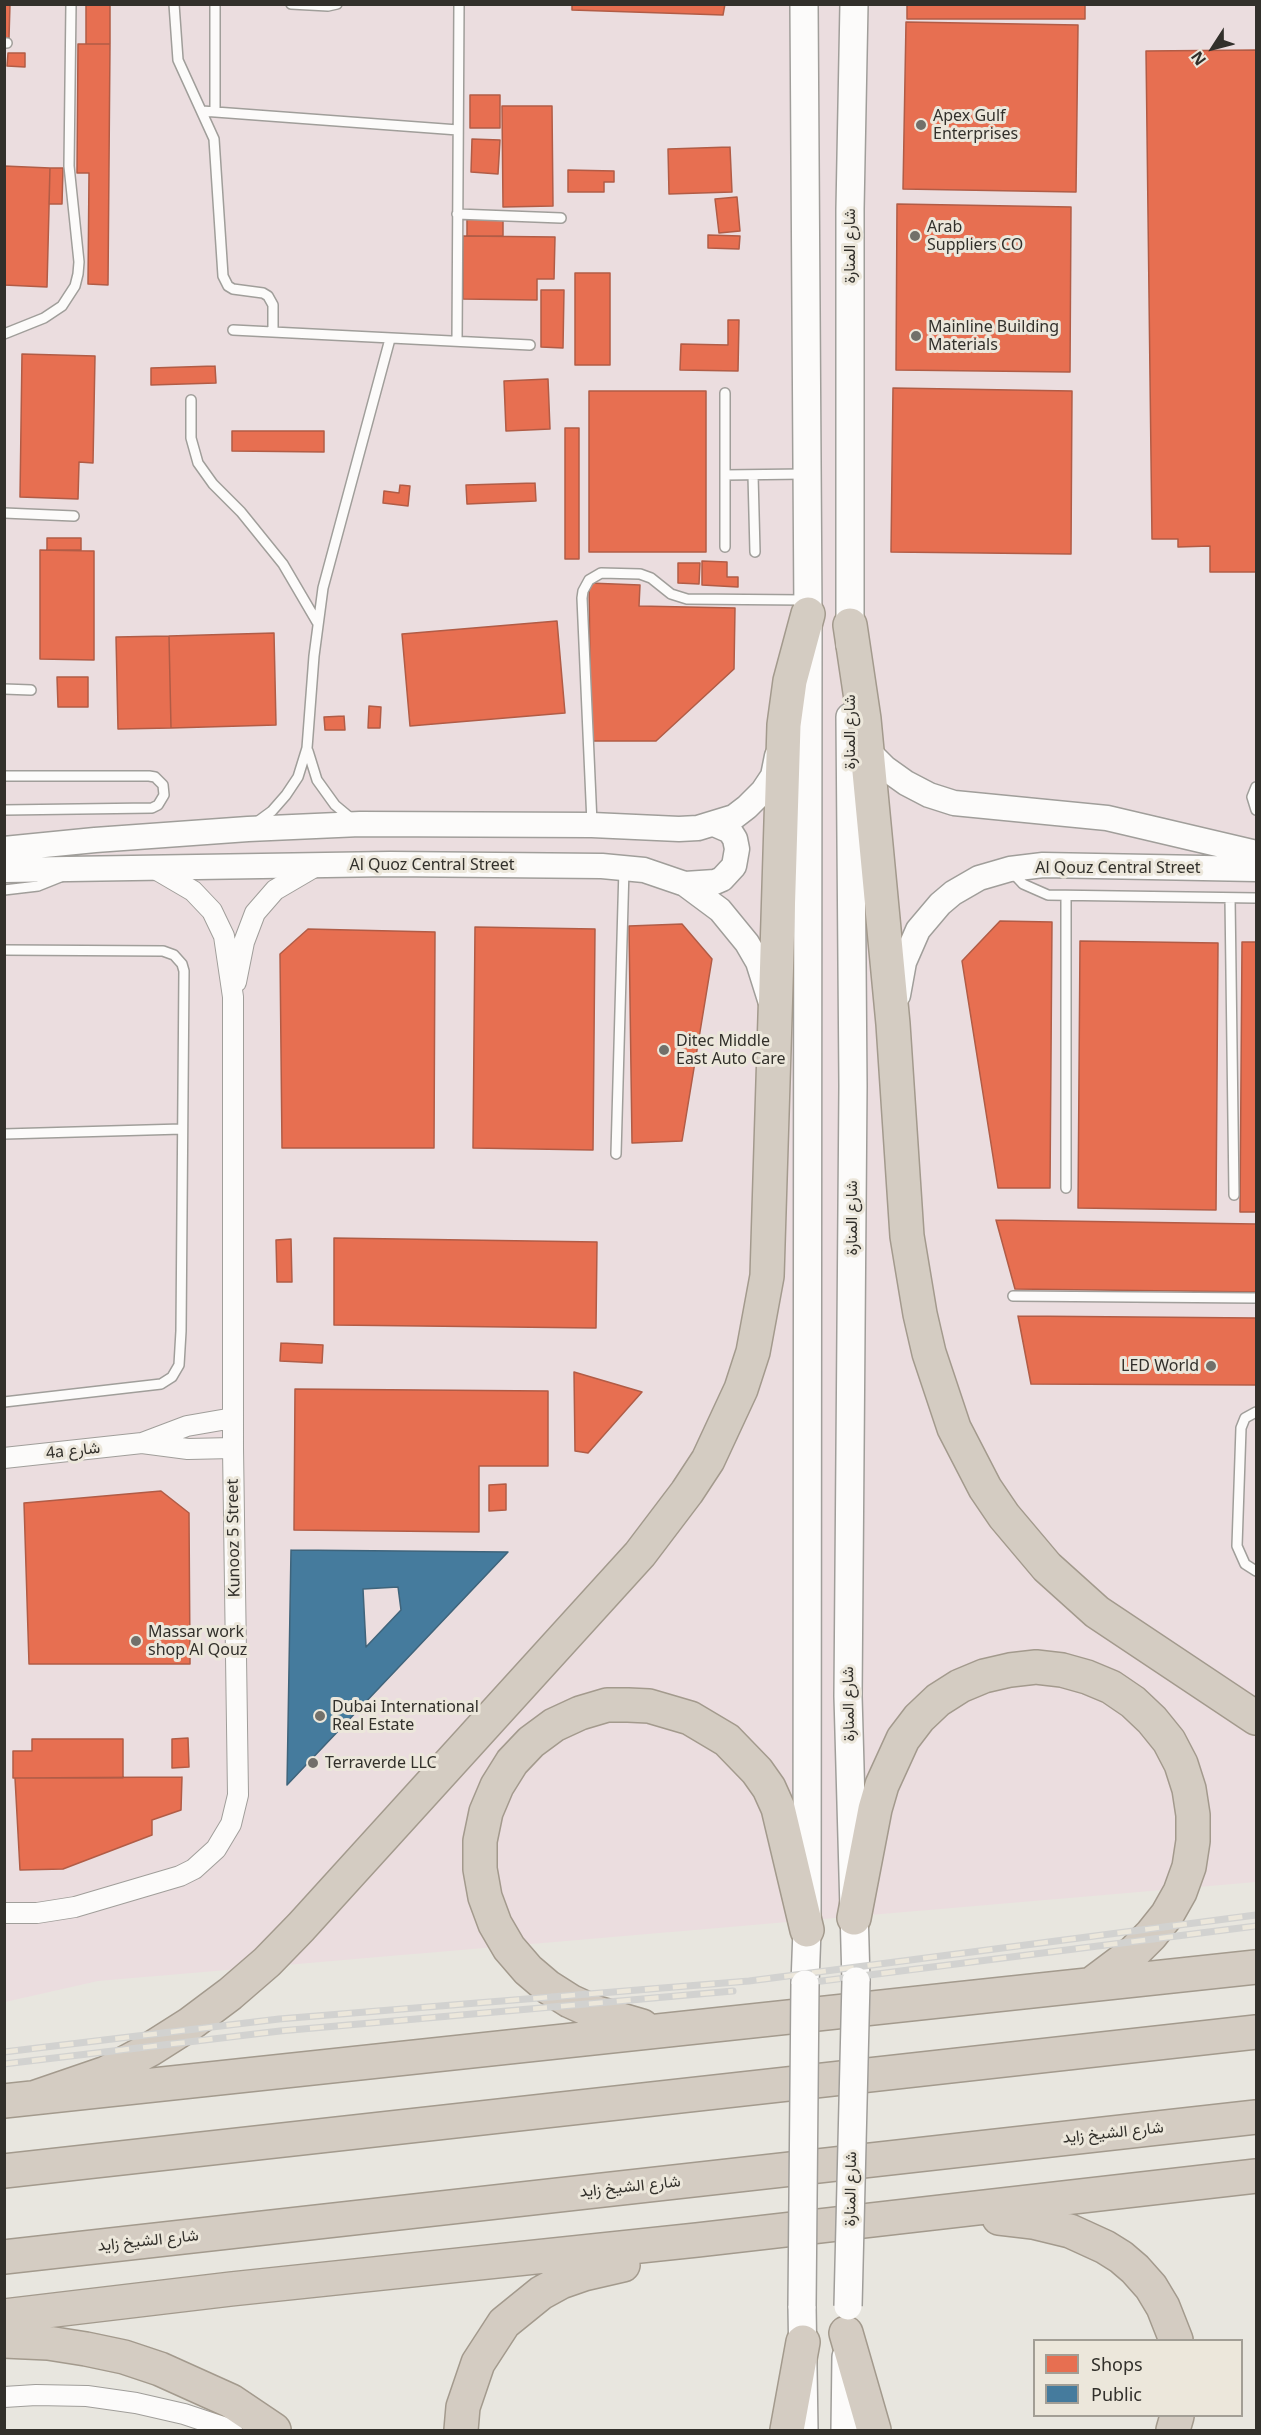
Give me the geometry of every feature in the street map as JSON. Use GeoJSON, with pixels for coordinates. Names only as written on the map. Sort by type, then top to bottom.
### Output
{"type":"FeatureCollection","features":[{"type":"Feature","properties":{"kind":"highway"},"geometry":{"type":"LineString","coordinates":[[19,2100],[106,2073],[149,2050],[190,2024],[267,1962],[640,1554],[708,1460],[734,1407],[753,1352],[767,1276],[784,724],[790,681],[808,607]]}},
{"type":"Feature","properties":{"kind":"highway"},"geometry":{"type":"LineString","coordinates":[[850,625],[867,750],[893,1024],[907,1226],[913,1275],[935,1372],[954,1428],[968,1459],[1011,1524],[1047,1567],[1071,1590],[1124,1631],[1257,1718]]}},
{"type":"Feature","properties":{"kind":"highway"},"geometry":{"type":"LineString","coordinates":[[854,1918],[875,1809],[882,1785],[903,1739],[919,1718],[938,1700],[960,1686],[984,1676],[1036,1667],[1062,1670],[1111,1687],[1133,1702],[1158,1727],[1181,1764],[1189,1789],[1193,1815],[1193,1841],[1189,1867],[1180,1892],[1167,1915],[1133,1953],[1093,1983]]}},
{"type":"Feature","properties":{"kind":"highway"},"geometry":{"type":"LineString","coordinates":[[662,2031],[594,2012],[548,1987],[528,1970],[509,1948],[495,1924],[485,1897],[480,1869],[480,1840],[489,1804],[512,1762],[531,1742],[554,1725],[580,1713],[607,1705],[639,1706],[670,1711],[690,1718],[727,1740],[757,1771],[769,1788],[778,1808],[807,1930]]}},
{"type":"Feature","properties":{"kind":"highway"},"geometry":{"type":"LineString","coordinates":[[19,2100],[1257,1967]]}},
{"type":"Feature","properties":{"kind":"highway"},"geometry":{"type":"LineString","coordinates":[[4,2171],[1257,2032]]}},
{"type":"Feature","properties":{"kind":"highway","name":"شارع الشيخ زايد"},"geometry":{"type":"LineString","coordinates":[[4,2257],[1257,2117]]}},
{"type":"Feature","properties":{"kind":"highway"},"geometry":{"type":"LineString","coordinates":[[4,2316],[1257,2176]]}},
{"type":"Feature","properties":{"kind":"highway"},"geometry":{"type":"LineString","coordinates":[[943,2212],[1051,2226],[1070,2231],[1105,2247],[1136,2269],[1150,2287],[1163,2307],[1176,2339]]}},
{"type":"Feature","properties":{"kind":"highway"},"geometry":{"type":"LineString","coordinates":[[461,2430],[469,2385],[478,2362],[504,2323],[521,2307],[561,2282],[660,2254],[697,2240]]}},
{"type":"Feature","properties":{"kind":"highway"},"geometry":{"type":"LineString","coordinates":[[847,2320],[874,2430]]}},
{"type":"Feature","properties":{"kind":"highway"},"geometry":{"type":"LineString","coordinates":[[4,2341],[48,2343],[86,2349],[123,2357],[160,2369],[231,2401],[274,2430]]}},
{"type":"Feature","properties":{"kind":"highway"},"geometry":{"type":"LineString","coordinates":[[787,2430],[803,2342]]}},
{"type":"Feature","properties":{"kind":"main road"},"geometry":{"type":"LineString","coordinates":[[804,4],[808,474],[807,1930],[802,2306],[804,2430]]}},
{"type":"Feature","properties":{"kind":"main road","name":"شارع المنارة"},"geometry":{"type":"LineString","coordinates":[[845,2430],[856,1981],[848,1696],[853,1086],[850,210],[854,4]]}},
{"type":"Feature","properties":{"kind":"street"},"geometry":{"type":"LineString","coordinates":[[4,849],[248,829],[360,824],[592,825],[679,830],[714,825],[734,817],[763,791],[773,776],[784,724]]}},
{"type":"Feature","properties":{"kind":"street","name":"Al Qouz Central Street"},"geometry":{"type":"LineString","coordinates":[[867,750],[885,768],[906,783],[929,795],[954,803],[1107,818],[1257,853]]}},
{"type":"Feature","properties":{"kind":"street"},"geometry":{"type":"LineString","coordinates":[[685,885],[723,879],[734,866],[737,849],[735,839],[730,831],[714,825]]}},
{"type":"Feature","properties":{"kind":"street","name":"Al Quoz Central Street"},"geometry":{"type":"LineString","coordinates":[[4,870],[318,864],[624,867],[644,870],[685,885],[720,910],[747,943],[768,991],[775,1023]]}},
{"type":"Feature","properties":{"kind":"street","name":"Kunooz 5 Street"},"geometry":{"type":"LineString","coordinates":[[233,996],[244,942],[255,913],[275,890],[318,864]]}},
{"type":"Feature","properties":{"kind":"street","name":"Al Qouz Central Street"},"geometry":{"type":"LineString","coordinates":[[893,1024],[904,962],[914,938],[928,916],[940,904],[979,878],[1010,869],[1043,865],[1257,869]]}},
{"type":"Feature","properties":{"kind":"street","name":"Kunooz 5 Street"},"geometry":{"type":"LineString","coordinates":[[4,1913],[38,1913],[66,1909],[180,1876],[194,1869],[211,1855],[231,1824],[238,1795],[233,1448],[233,996],[224,936],[212,911],[193,891],[150,866]]}},
{"type":"Feature","properties":{"kind":"street","name":"4a شارع"},"geometry":{"type":"LineString","coordinates":[[142,1443],[187,1426],[233,1418]]}},
{"type":"Feature","properties":{"kind":"street","name":"4a شارع"},"geometry":{"type":"LineString","coordinates":[[4,1458],[142,1443],[188,1449],[233,1448]]}},
{"type":"Feature","properties":{"kind":"street"},"geometry":{"type":"LineString","coordinates":[[4,2397],[87,2396],[136,2403],[184,2414],[232,2430]]}},
{"type":"Feature","properties":{"kind":"lane"},"geometry":{"type":"LineString","coordinates":[[4,334],[44,318],[62,306],[75,286],[78,274],[79,262],[69,166],[71,4]]}},
{"type":"Feature","properties":{"kind":"lane"},"geometry":{"type":"LineString","coordinates":[[174,4],[178,60],[211,127],[216,150],[223,276],[228,286],[233,289],[263,293],[268,296],[273,305],[273,333]]}},
{"type":"Feature","properties":{"kind":"lane"},"geometry":{"type":"LineString","coordinates":[[215,4],[215,112]]}},
{"type":"Feature","properties":{"kind":"lane"},"geometry":{"type":"LineString","coordinates":[[291,4],[319,6],[337,4]]}},
{"type":"Feature","properties":{"kind":"lane"},"geometry":{"type":"LineString","coordinates":[[457,341],[459,4]]}},
{"type":"Feature","properties":{"kind":"lane"},"geometry":{"type":"LineString","coordinates":[[202,111],[458,130]]}},
{"type":"Feature","properties":{"kind":"lane"},"geometry":{"type":"LineString","coordinates":[[458,214],[561,218]]}},
{"type":"Feature","properties":{"kind":"lane"},"geometry":{"type":"LineString","coordinates":[[233,330],[530,345]]}},
{"type":"Feature","properties":{"kind":"lane"},"geometry":{"type":"LineString","coordinates":[[248,829],[272,811],[286,795],[298,777],[308,748],[318,622],[332,554],[390,339]]}},
{"type":"Feature","properties":{"kind":"lane"},"geometry":{"type":"LineString","coordinates":[[724,393],[725,547]]}},
{"type":"Feature","properties":{"kind":"lane"},"geometry":{"type":"LineString","coordinates":[[191,400],[191,438],[198,463],[213,484],[263,538],[283,564],[318,622]]}},
{"type":"Feature","properties":{"kind":"lane"},"geometry":{"type":"LineString","coordinates":[[725,475],[808,474]]}},
{"type":"Feature","properties":{"kind":"lane"},"geometry":{"type":"LineString","coordinates":[[753,475],[754,552]]}},
{"type":"Feature","properties":{"kind":"lane"},"geometry":{"type":"LineString","coordinates":[[4,513],[74,516]]}},
{"type":"Feature","properties":{"kind":"lane"},"geometry":{"type":"LineString","coordinates":[[592,825],[582,598],[583,591],[590,580],[601,573],[640,574],[656,581],[671,594],[687,599],[808,607]]}},
{"type":"Feature","properties":{"kind":"lane"},"geometry":{"type":"LineString","coordinates":[[4,689],[31,690]]}},
{"type":"Feature","properties":{"kind":"lane"},"geometry":{"type":"LineString","coordinates":[[308,748],[317,780],[335,805],[360,824]]}},
{"type":"Feature","properties":{"kind":"lane"},"geometry":{"type":"LineString","coordinates":[[4,776],[149,776],[155,777],[163,784],[164,795],[158,806],[152,808],[4,810]]}},
{"type":"Feature","properties":{"kind":"lane"},"geometry":{"type":"LineString","coordinates":[[1257,787],[1252,796],[1257,810]]}},
{"type":"Feature","properties":{"kind":"lane"},"geometry":{"type":"LineString","coordinates":[[616,1154],[624,867]]}},
{"type":"Feature","properties":{"kind":"lane"},"geometry":{"type":"LineString","coordinates":[[4,890],[38,886],[75,869]]}},
{"type":"Feature","properties":{"kind":"lane"},"geometry":{"type":"LineString","coordinates":[[1010,869],[1023,884],[1048,895],[1257,898]]}},
{"type":"Feature","properties":{"kind":"lane"},"geometry":{"type":"LineString","coordinates":[[1066,896],[1066,1188]]}},
{"type":"Feature","properties":{"kind":"lane"},"geometry":{"type":"LineString","coordinates":[[1230,898],[1234,1195]]}},
{"type":"Feature","properties":{"kind":"lane"},"geometry":{"type":"LineString","coordinates":[[4,950],[163,951],[174,955],[182,964],[184,971],[181,1331],[180,1359],[176,1372],[167,1381],[154,1385],[4,1402]]}},
{"type":"Feature","properties":{"kind":"lane"},"geometry":{"type":"LineString","coordinates":[[4,1134],[182,1129]]}},
{"type":"Feature","properties":{"kind":"lane"},"geometry":{"type":"LineString","coordinates":[[1013,1296],[1257,1298]]}},
{"type":"Feature","properties":{"kind":"lane"},"geometry":{"type":"LineString","coordinates":[[1257,1412],[1245,1418],[1241,1428],[1237,1546],[1245,1564],[1257,1571]]}},
{"type":"Feature","properties":{"kind":"shaded area"},"geometry":{"type":"Polygon","coordinates":[[[4,5],[1256,5],[1256,1882],[98,1981],[5,2002],[4,5]]]}},
{"type":"Feature","properties":{"kind":"building: Shops"},"geometry":{"type":"Polygon","coordinates":[[[4,4],[10,4],[9,38],[4,38],[4,4]]]}},
{"type":"Feature","properties":{"kind":"building: Shops"},"geometry":{"type":"Polygon","coordinates":[[[86,4],[110,4],[110,44],[86,44],[86,4]]]}},
{"type":"Feature","properties":{"kind":"building: Shops"},"geometry":{"type":"Polygon","coordinates":[[[572,4],[725,4],[723,15],[572,10],[572,4]]]}},
{"type":"Feature","properties":{"kind":"building: Shops"},"geometry":{"type":"Polygon","coordinates":[[[907,4],[1085,4],[1085,19],[907,19],[907,4]]]}},
{"type":"Feature","properties":{"kind":"building: Shops"},"geometry":{"type":"Polygon","coordinates":[[[906,22],[1078,25],[1076,192],[903,189],[906,22]]]}},
{"type":"Feature","properties":{"kind":"building: Shops"},"geometry":{"type":"Polygon","coordinates":[[[78,44],[110,44],[108,285],[88,284],[89,173],[77,173],[78,44]]]}},
{"type":"Feature","properties":{"kind":"building: Shops"},"geometry":{"type":"Polygon","coordinates":[[[1256,50],[1256,572],[1210,572],[1210,546],[1178,547],[1178,539],[1152,539],[1146,51],[1256,50]]]}},
{"type":"Feature","properties":{"kind":"building: Shops"},"geometry":{"type":"Polygon","coordinates":[[[8,53],[25,53],[25,67],[7,66],[8,53]]]}},
{"type":"Feature","properties":{"kind":"building: Shops"},"geometry":{"type":"Polygon","coordinates":[[[470,95],[500,95],[500,128],[470,128],[470,95]]]}},
{"type":"Feature","properties":{"kind":"building: Shops"},"geometry":{"type":"Polygon","coordinates":[[[502,106],[552,106],[553,206],[503,207],[502,106]]]}},
{"type":"Feature","properties":{"kind":"building: Shops"},"geometry":{"type":"Polygon","coordinates":[[[472,139],[500,140],[498,174],[471,172],[472,139]]]}},
{"type":"Feature","properties":{"kind":"building: Shops"},"geometry":{"type":"Polygon","coordinates":[[[730,147],[732,192],[669,194],[668,149],[730,147]]]}},
{"type":"Feature","properties":{"kind":"building: Shops"},"geometry":{"type":"Polygon","coordinates":[[[4,166],[50,168],[47,287],[4,285],[4,166]]]}},
{"type":"Feature","properties":{"kind":"building: Shops"},"geometry":{"type":"Polygon","coordinates":[[[50,168],[63,168],[62,204],[49,204],[50,168]]]}},
{"type":"Feature","properties":{"kind":"building: Shops"},"geometry":{"type":"Polygon","coordinates":[[[568,170],[614,171],[614,182],[604,182],[604,192],[568,192],[568,170]]]}},
{"type":"Feature","properties":{"kind":"building: Shops"},"geometry":{"type":"Polygon","coordinates":[[[737,197],[740,231],[719,233],[715,199],[737,197]]]}},
{"type":"Feature","properties":{"kind":"building: Shops"},"geometry":{"type":"Polygon","coordinates":[[[897,204],[1071,207],[1070,372],[896,370],[897,204]]]}},
{"type":"Feature","properties":{"kind":"building: Shops"},"geometry":{"type":"Polygon","coordinates":[[[467,219],[503,219],[503,236],[467,236],[467,219]]]}},
{"type":"Feature","properties":{"kind":"building: Shops"},"geometry":{"type":"Polygon","coordinates":[[[708,235],[740,236],[739,249],[708,248],[708,235]]]}},
{"type":"Feature","properties":{"kind":"building: Shops"},"geometry":{"type":"Polygon","coordinates":[[[463,236],[555,237],[554,279],[537,279],[537,300],[463,299],[463,236]]]}},
{"type":"Feature","properties":{"kind":"building: Shops"},"geometry":{"type":"Polygon","coordinates":[[[575,273],[610,273],[610,365],[575,365],[575,273]]]}},
{"type":"Feature","properties":{"kind":"building: Shops"},"geometry":{"type":"Polygon","coordinates":[[[541,290],[564,290],[563,348],[541,347],[541,290]]]}},
{"type":"Feature","properties":{"kind":"building: Shops"},"geometry":{"type":"Polygon","coordinates":[[[728,320],[739,320],[738,371],[680,370],[681,344],[728,345],[728,320]]]}},
{"type":"Feature","properties":{"kind":"building: Shops"},"geometry":{"type":"Polygon","coordinates":[[[22,354],[95,356],[93,463],[79,462],[78,499],[20,497],[22,354]]]}},
{"type":"Feature","properties":{"kind":"building: Shops"},"geometry":{"type":"Polygon","coordinates":[[[215,366],[216,383],[151,385],[151,368],[215,366]]]}},
{"type":"Feature","properties":{"kind":"building: Shops"},"geometry":{"type":"Polygon","coordinates":[[[548,379],[550,429],[506,431],[504,381],[548,379]]]}},
{"type":"Feature","properties":{"kind":"building: Shops"},"geometry":{"type":"Polygon","coordinates":[[[893,388],[1072,391],[1071,554],[891,552],[893,388]]]}},
{"type":"Feature","properties":{"kind":"building: Shops"},"geometry":{"type":"Polygon","coordinates":[[[589,391],[706,391],[706,552],[589,552],[589,391]]]}},
{"type":"Feature","properties":{"kind":"building: Shops"},"geometry":{"type":"Polygon","coordinates":[[[565,428],[579,428],[579,559],[565,559],[565,428]]]}},
{"type":"Feature","properties":{"kind":"building: Shops"},"geometry":{"type":"Polygon","coordinates":[[[232,431],[324,431],[324,452],[232,451],[232,431]]]}},
{"type":"Feature","properties":{"kind":"building: Shops"},"geometry":{"type":"Polygon","coordinates":[[[535,483],[536,501],[467,504],[466,485],[535,483]]]}},
{"type":"Feature","properties":{"kind":"building: Shops"},"geometry":{"type":"Polygon","coordinates":[[[400,485],[410,486],[408,506],[383,503],[384,491],[399,493],[400,485]]]}},
{"type":"Feature","properties":{"kind":"building: Shops"},"geometry":{"type":"Polygon","coordinates":[[[47,538],[81,538],[81,550],[47,550],[47,538]]]}},
{"type":"Feature","properties":{"kind":"building: Shops"},"geometry":{"type":"Polygon","coordinates":[[[40,550],[94,551],[94,660],[40,659],[40,550]]]}},
{"type":"Feature","properties":{"kind":"building: Shops"},"geometry":{"type":"Polygon","coordinates":[[[702,561],[727,562],[727,577],[738,577],[738,587],[702,585],[702,561]]]}},
{"type":"Feature","properties":{"kind":"building: Shops"},"geometry":{"type":"Polygon","coordinates":[[[678,563],[700,563],[699,584],[678,583],[678,563]]]}},
{"type":"Feature","properties":{"kind":"building: Shops"},"geometry":{"type":"Polygon","coordinates":[[[589,583],[640,585],[639,606],[735,608],[734,669],[656,741],[591,741],[589,583]]]}},
{"type":"Feature","properties":{"kind":"building: Shops"},"geometry":{"type":"Polygon","coordinates":[[[557,621],[565,713],[410,726],[402,634],[557,621]]]}},
{"type":"Feature","properties":{"kind":"building: Shops"},"geometry":{"type":"Polygon","coordinates":[[[274,633],[276,725],[171,728],[169,636],[274,633]]]}},
{"type":"Feature","properties":{"kind":"building: Shops"},"geometry":{"type":"Polygon","coordinates":[[[169,636],[171,728],[118,729],[116,637],[169,636]]]}},
{"type":"Feature","properties":{"kind":"building: Shops"},"geometry":{"type":"Polygon","coordinates":[[[57,677],[88,677],[88,707],[58,707],[57,677]]]}},
{"type":"Feature","properties":{"kind":"building: Shops"},"geometry":{"type":"Polygon","coordinates":[[[369,706],[381,707],[380,728],[368,728],[369,706]]]}},
{"type":"Feature","properties":{"kind":"building: Shops"},"geometry":{"type":"Polygon","coordinates":[[[344,716],[345,730],[325,730],[324,717],[344,716]]]}},
{"type":"Feature","properties":{"kind":"building: Shops"},"geometry":{"type":"Polygon","coordinates":[[[1000,921],[1052,922],[1050,1188],[998,1188],[962,961],[1000,921]]]}},
{"type":"Feature","properties":{"kind":"building: Shops","name":"Ditec Middle East Auto Care"},"geometry":{"type":"Polygon","coordinates":[[[682,924],[712,959],[682,1141],[632,1143],[629,926],[682,924]]]}},
{"type":"Feature","properties":{"kind":"building: Shops"},"geometry":{"type":"Polygon","coordinates":[[[475,927],[595,929],[593,1150],[473,1148],[475,927]]]}},
{"type":"Feature","properties":{"kind":"building: Shops"},"geometry":{"type":"Polygon","coordinates":[[[308,929],[435,932],[434,1148],[282,1148],[280,954],[308,929]]]}},
{"type":"Feature","properties":{"kind":"building: Shops"},"geometry":{"type":"Polygon","coordinates":[[[1080,941],[1218,943],[1216,1210],[1078,1208],[1080,941]]]}},
{"type":"Feature","properties":{"kind":"building: Shops"},"geometry":{"type":"Polygon","coordinates":[[[1242,942],[1256,942],[1256,1212],[1240,1212],[1242,942]]]}},
{"type":"Feature","properties":{"kind":"building: Shops"},"geometry":{"type":"Polygon","coordinates":[[[996,1220],[1256,1224],[1256,1292],[1015,1289],[996,1220]]]}},
{"type":"Feature","properties":{"kind":"building: Shops"},"geometry":{"type":"Polygon","coordinates":[[[334,1238],[597,1242],[596,1328],[334,1325],[334,1238]]]}},
{"type":"Feature","properties":{"kind":"building: Shops"},"geometry":{"type":"Polygon","coordinates":[[[291,1239],[292,1282],[277,1282],[276,1240],[291,1239]]]}},
{"type":"Feature","properties":{"kind":"building: Shops"},"geometry":{"type":"Polygon","coordinates":[[[1018,1316],[1256,1318],[1256,1385],[1031,1384],[1018,1316]]]}},
{"type":"Feature","properties":{"kind":"building: Shops"},"geometry":{"type":"Polygon","coordinates":[[[281,1343],[323,1345],[322,1363],[280,1361],[281,1343]]]}},
{"type":"Feature","properties":{"kind":"building: Shops"},"geometry":{"type":"Polygon","coordinates":[[[574,1372],[642,1392],[588,1453],[575,1451],[574,1372]]]}},
{"type":"Feature","properties":{"kind":"building: Shops"},"geometry":{"type":"Polygon","coordinates":[[[295,1389],[548,1391],[548,1466],[479,1466],[479,1532],[294,1530],[295,1389]]]}},
{"type":"Feature","properties":{"kind":"building: Shops"},"geometry":{"type":"Polygon","coordinates":[[[506,1484],[506,1510],[489,1511],[489,1485],[506,1484]]]}},
{"type":"Feature","properties":{"kind":"building: Shops"},"geometry":{"type":"Polygon","coordinates":[[[161,1491],[189,1513],[190,1664],[29,1664],[24,1503],[161,1491]]]}},
{"type":"Feature","properties":{"kind":"building: Shops"},"geometry":{"type":"Polygon","coordinates":[[[188,1738],[189,1767],[172,1768],[172,1739],[188,1738]]]}},
{"type":"Feature","properties":{"kind":"building: Shops"},"geometry":{"type":"Polygon","coordinates":[[[32,1739],[123,1739],[123,1778],[13,1778],[13,1751],[32,1751],[32,1739]]]}},
{"type":"Feature","properties":{"kind":"building: Shops"},"geometry":{"type":"Polygon","coordinates":[[[182,1777],[181,1810],[152,1820],[152,1835],[63,1869],[20,1870],[15,1778],[182,1777]]]}},
{"type":"Feature","properties":{"kind":"building: Public","name":"Dubai International Real Estate"},"geometry":{"type":"Polygon","coordinates":[[[291,1550],[508,1552],[287,1785],[291,1550]],[[398,1587],[363,1589],[366,1647],[401,1610],[398,1587]]]}},
{"type":"Feature","properties":{"kind":"railway"},"geometry":{"type":"LineString","coordinates":[[4,2052],[279,2019],[749,1981],[1256,1915]]}},
{"type":"Feature","properties":{"kind":"railway"},"geometry":{"type":"LineString","coordinates":[[798,1984],[1256,1926]]}},
{"type":"Feature","properties":{"kind":"railway"},"geometry":{"type":"LineString","coordinates":[[4,2064],[280,2031],[733,1991]]}},
{"type":"Feature","properties":{"kind":"place","name":"Apex Gulf Enterprises"},"geometry":{"type":"Point","coordinates":[921,125]}},
{"type":"Feature","properties":{"kind":"place","name":"Arab Suppliers CO"},"geometry":{"type":"Point","coordinates":[915,236]}},
{"type":"Feature","properties":{"kind":"place","name":"Mainline Building Materials"},"geometry":{"type":"Point","coordinates":[916,336]}},
{"type":"Feature","properties":{"kind":"place","name":"Ditec Middle East Auto Care"},"geometry":{"type":"Point","coordinates":[664,1050]}},
{"type":"Feature","properties":{"kind":"place","name":"LED World"},"geometry":{"type":"Point","coordinates":[1211,1366]}},
{"type":"Feature","properties":{"kind":"place","name":"Massar work shop Al Qouz"},"geometry":{"type":"Point","coordinates":[136,1641]}},
{"type":"Feature","properties":{"kind":"place","name":"Dubai International Real Estate"},"geometry":{"type":"Point","coordinates":[320,1716]}},
{"type":"Feature","properties":{"kind":"place","name":"Terraverde LLC"},"geometry":{"type":"Point","coordinates":[313,1763]}}]}
